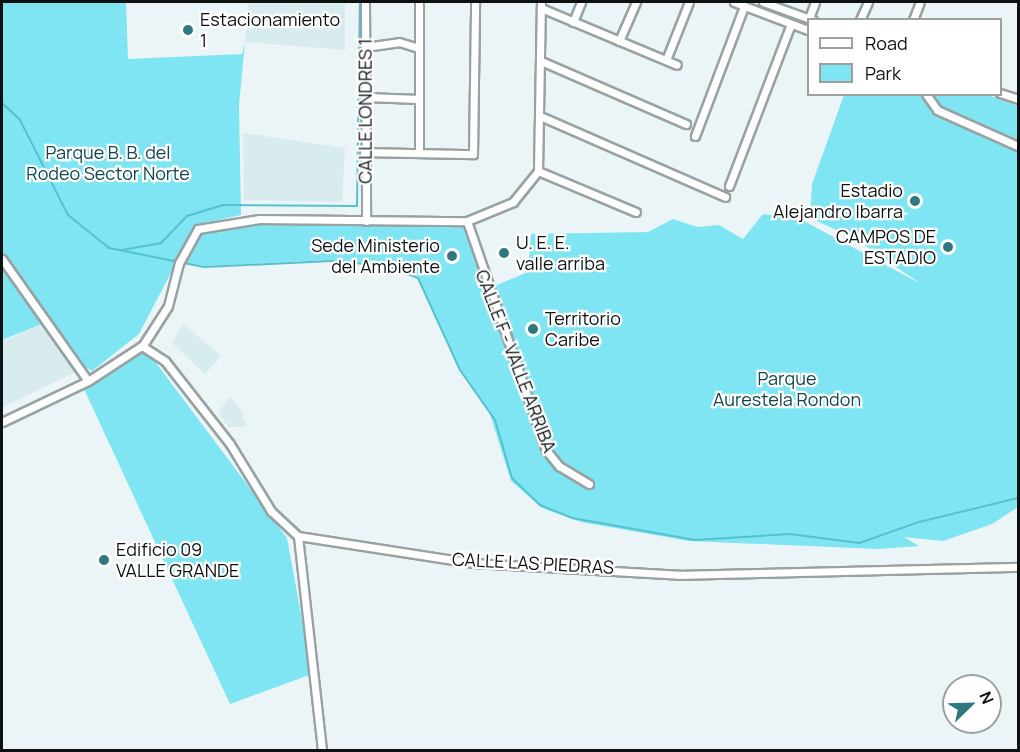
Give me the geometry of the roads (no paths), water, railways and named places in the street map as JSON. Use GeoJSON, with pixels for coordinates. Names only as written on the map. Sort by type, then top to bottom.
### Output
{"type":"FeatureCollection","features":[{"type":"Feature","properties":{"kind":"street","name":"CALLE LONDRES 1"},"geometry":{"type":"LineString","coordinates":[[365,2],[366,221]]}},
{"type":"Feature","properties":{"kind":"street"},"geometry":{"type":"LineString","coordinates":[[419,2],[419,153]]}},
{"type":"Feature","properties":{"kind":"street"},"geometry":{"type":"LineString","coordinates":[[364,152],[473,154],[475,2]]}},
{"type":"Feature","properties":{"kind":"street"},"geometry":{"type":"LineString","coordinates":[[573,22],[581,2]]}},
{"type":"Feature","properties":{"kind":"street"},"geometry":{"type":"LineString","coordinates":[[619,41],[636,2]]}},
{"type":"Feature","properties":{"kind":"street"},"geometry":{"type":"LineString","coordinates":[[666,60],[688,2]]}},
{"type":"Feature","properties":{"kind":"street"},"geometry":{"type":"LineString","coordinates":[[734,2],[807,30]]}},
{"type":"Feature","properties":{"kind":"street"},"geometry":{"type":"LineString","coordinates":[[763,2],[808,18]]}},
{"type":"Feature","properties":{"kind":"street"},"geometry":{"type":"LineString","coordinates":[[811,18],[815,2]]}},
{"type":"Feature","properties":{"kind":"street"},"geometry":{"type":"LineString","coordinates":[[861,18],[867,2]]}},
{"type":"Feature","properties":{"kind":"street"},"geometry":{"type":"LineString","coordinates":[[914,18],[920,2]]}},
{"type":"Feature","properties":{"kind":"street"},"geometry":{"type":"LineString","coordinates":[[2,422],[88,381],[142,346],[168,306],[179,263],[198,229],[259,219],[467,221],[513,202],[538,171],[541,5],[573,22],[677,65]]}},
{"type":"Feature","properties":{"kind":"street"},"geometry":{"type":"LineString","coordinates":[[695,136],[744,6]]}},
{"type":"Feature","properties":{"kind":"street"},"geometry":{"type":"LineString","coordinates":[[729,186],[791,24]]}},
{"type":"Feature","properties":{"kind":"street"},"geometry":{"type":"LineString","coordinates":[[365,47],[399,42],[419,48]]}},
{"type":"Feature","properties":{"kind":"street"},"geometry":{"type":"LineString","coordinates":[[541,61],[686,124]]}},
{"type":"Feature","properties":{"kind":"street"},"geometry":{"type":"LineString","coordinates":[[1002,94],[1018,99]]}},
{"type":"Feature","properties":{"kind":"street"},"geometry":{"type":"LineString","coordinates":[[928,96],[938,110],[1018,146]]}},
{"type":"Feature","properties":{"kind":"street"},"geometry":{"type":"LineString","coordinates":[[364,97],[419,99]]}},
{"type":"Feature","properties":{"kind":"street"},"geometry":{"type":"LineString","coordinates":[[540,116],[725,197]]}},
{"type":"Feature","properties":{"kind":"street"},"geometry":{"type":"LineString","coordinates":[[538,171],[636,212]]}},
{"type":"Feature","properties":{"kind":"street","name":"CALLE F - VALLE ARRIBA"},"geometry":{"type":"LineString","coordinates":[[467,221],[546,450],[558,466],[589,484]]}},
{"type":"Feature","properties":{"kind":"street"},"geometry":{"type":"LineString","coordinates":[[2,259],[88,381]]}},
{"type":"Feature","properties":{"kind":"street"},"geometry":{"type":"LineString","coordinates":[[142,346],[165,361],[230,444],[271,511],[298,536],[322,750]]}},
{"type":"Feature","properties":{"kind":"street","name":"CALLE LAS PIEDRAS"},"geometry":{"type":"LineString","coordinates":[[298,536],[473,563],[679,575],[1018,566]]}},
{"type":"Feature","properties":{"kind":"waterway"},"geometry":{"type":"LineString","coordinates":[[122,250],[161,243],[187,216],[222,205],[357,206],[360,2]]}},
{"type":"Feature","properties":{"kind":"waterway"},"geometry":{"type":"LineString","coordinates":[[2,103],[20,120],[68,215],[109,248],[204,267],[331,261],[388,266],[418,278],[460,370],[495,420],[512,478],[540,505],[572,518],[695,540],[790,534],[859,543],[919,522],[1018,498]]}},
{"type":"Feature","properties":{"kind":"place","name":"Estacionamiento 1"},"geometry":{"type":"Point","coordinates":[188,30]}},
{"type":"Feature","properties":{"kind":"place","name":"Estadio Alejandro Ibarra"},"geometry":{"type":"Point","coordinates":[915,201]}},
{"type":"Feature","properties":{"kind":"place","name":"CAMPOS DE ESTADIO"},"geometry":{"type":"Point","coordinates":[948,247]}},
{"type":"Feature","properties":{"kind":"place","name":"U. E. E. valle arriba"},"geometry":{"type":"Point","coordinates":[504,253]}},
{"type":"Feature","properties":{"kind":"place","name":"Sede Ministerio del Ambiente"},"geometry":{"type":"Point","coordinates":[452,256]}},
{"type":"Feature","properties":{"kind":"place","name":"Territorio Caribe"},"geometry":{"type":"Point","coordinates":[533,329]}},
{"type":"Feature","properties":{"kind":"place","name":"Edificio 09 VALLE GRANDE"},"geometry":{"type":"Point","coordinates":[104,560]}},
{"type":"Feature","properties":{"kind":"park label","name":"Parque B. B. del Rodeo Sector Norte"},"geometry":{"type":"Point","coordinates":[108,163]}},
{"type":"Feature","properties":{"kind":"park label","name":"Parque Aurestela Rondon"},"geometry":{"type":"Point","coordinates":[787,389]}}]}
